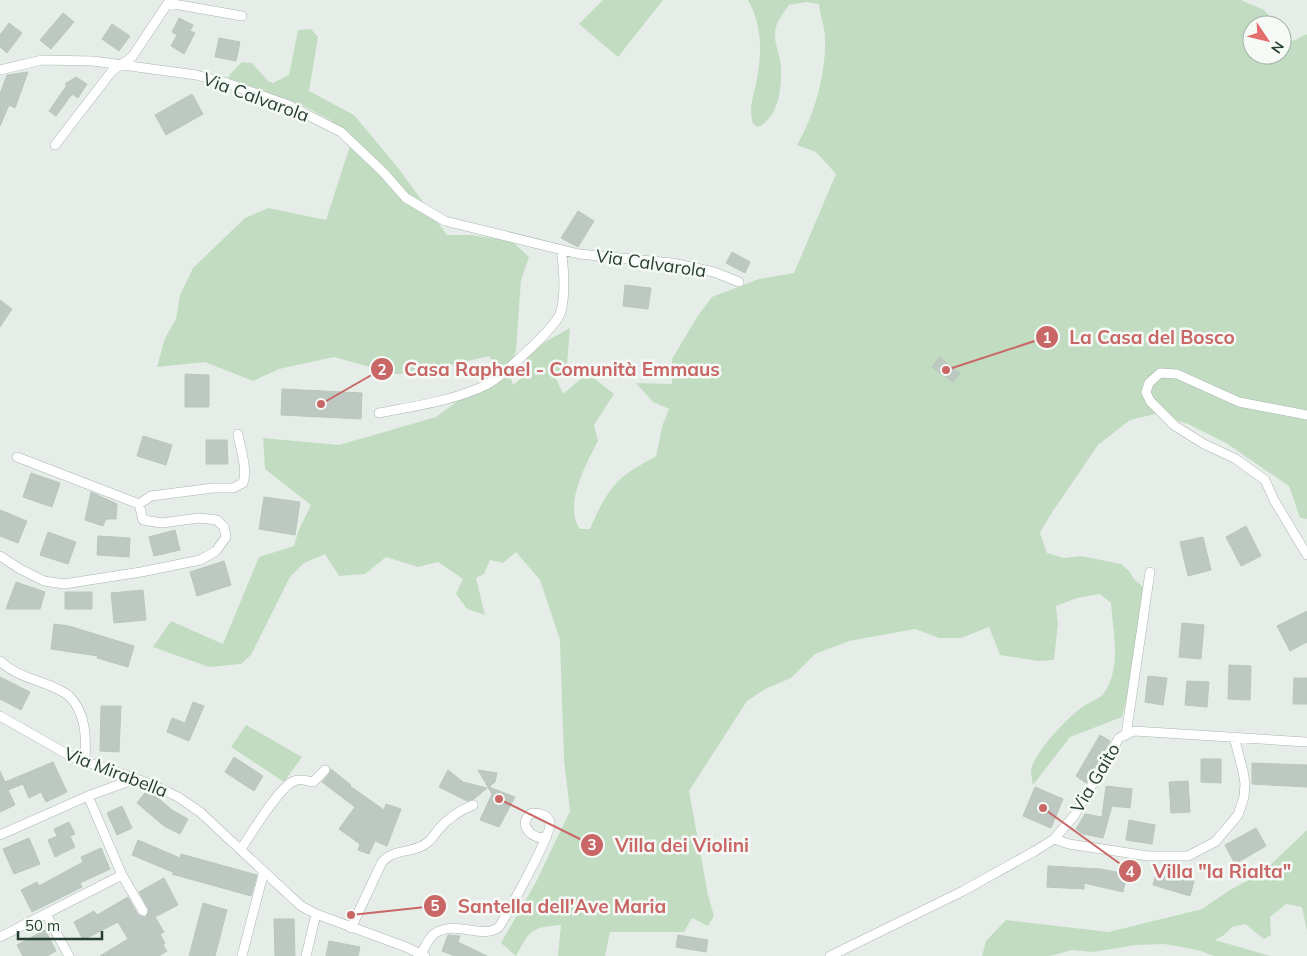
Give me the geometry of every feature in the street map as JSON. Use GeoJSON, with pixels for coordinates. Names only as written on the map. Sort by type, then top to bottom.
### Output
{"type":"FeatureCollection","features":[{"type":"Feature","properties":{"kind":"street"},"geometry":{"type":"LineString","coordinates":[[55,145],[112,71],[132,57],[168,3],[242,16]]}},
{"type":"Feature","properties":{"kind":"street","name":"Via Calvarola"},"geometry":{"type":"LineString","coordinates":[[0,70],[42,60],[93,61],[196,75],[224,82],[288,105],[342,132],[383,172],[406,198],[445,221],[579,254],[672,263],[714,272],[739,282]]}},
{"type":"Feature","properties":{"kind":"street"},"geometry":{"type":"LineString","coordinates":[[379,413],[430,403],[466,392],[487,384],[508,368],[549,330],[560,315],[563,276],[561,250]]}},
{"type":"Feature","properties":{"kind":"street"},"geometry":{"type":"LineString","coordinates":[[1307,415],[1239,402],[1177,374],[1160,373],[1148,384],[1146,392],[1150,401],[1175,426],[1204,444],[1236,458],[1265,480],[1278,508],[1307,555]]}},
{"type":"Feature","properties":{"kind":"street"},"geometry":{"type":"LineString","coordinates":[[138,504],[151,496],[213,488],[233,488],[243,482],[245,478],[244,463],[238,434]]}},
{"type":"Feature","properties":{"kind":"street"},"geometry":{"type":"LineString","coordinates":[[17,457],[138,504]]}},
{"type":"Feature","properties":{"kind":"street"},"geometry":{"type":"LineString","coordinates":[[0,556],[44,580],[64,584],[200,560],[216,551],[226,538],[224,527],[217,520],[199,518],[162,523],[143,520],[138,504]]}},
{"type":"Feature","properties":{"kind":"street"},"geometry":{"type":"LineString","coordinates":[[1126,735],[1150,572]]}},
{"type":"Feature","properties":{"kind":"street"},"geometry":{"type":"LineString","coordinates":[[0,661],[16,672],[69,696],[77,707],[85,729],[85,762]]}},
{"type":"Feature","properties":{"kind":"street","name":"Via Mirabella"},"geometry":{"type":"LineString","coordinates":[[0,716],[59,751],[85,762],[135,778],[178,797],[241,849],[301,906],[316,914],[423,955]]}},
{"type":"Feature","properties":{"kind":"street","name":"Via Gaito"},"geometry":{"type":"LineString","coordinates":[[830,956],[962,891],[1054,839],[1074,816],[1119,738],[1134,732],[1307,742]]}},
{"type":"Feature","properties":{"kind":"street"},"geometry":{"type":"LineString","coordinates":[[1054,839],[1069,844],[1148,856],[1188,856],[1215,842],[1238,815],[1244,797],[1243,771],[1234,737]]}},
{"type":"Feature","properties":{"kind":"street"},"geometry":{"type":"LineString","coordinates":[[241,849],[289,784],[299,779],[313,782],[325,770]]}},
{"type":"Feature","properties":{"kind":"street"},"geometry":{"type":"LineString","coordinates":[[0,836],[88,796],[135,778]]}},
{"type":"Feature","properties":{"kind":"street"},"geometry":{"type":"LineString","coordinates":[[88,796],[122,875],[142,910]]}},
{"type":"Feature","properties":{"kind":"street"},"geometry":{"type":"LineString","coordinates":[[352,928],[382,862],[396,852],[428,842],[453,814],[473,806]]}},
{"type":"Feature","properties":{"kind":"street"},"geometry":{"type":"LineString","coordinates":[[423,955],[428,942],[434,934],[444,930],[464,928],[487,932],[494,931],[499,927],[547,836]]}},
{"type":"Feature","properties":{"kind":"street"},"geometry":{"type":"LineString","coordinates":[[242,956],[264,871]]}},
{"type":"Feature","properties":{"kind":"street"},"geometry":{"type":"LineString","coordinates":[[0,937],[122,875]]}},
{"type":"Feature","properties":{"kind":"street"},"geometry":{"type":"LineString","coordinates":[[46,914],[69,956]]}},
{"type":"Feature","properties":{"kind":"street"},"geometry":{"type":"LineString","coordinates":[[306,956],[316,914]]}},
{"type":"Feature","properties":{"kind":"green space"},"geometry":{"type":"Polygon","coordinates":[[[603,0],[663,0],[618,57],[579,24],[603,0]]]}},
{"type":"Feature","properties":{"kind":"green space"},"geometry":{"type":"Polygon","coordinates":[[[748,0],[1241,0],[1264,10],[1268,15],[1242,15],[1242,65],[1292,65],[1292,40],[1307,34],[1307,519],[1300,518],[1289,486],[1226,443],[1188,424],[1155,414],[1130,420],[1098,445],[1040,533],[1047,553],[1064,558],[1081,556],[1121,564],[1151,594],[1122,717],[1070,737],[1033,785],[1031,768],[1042,749],[1070,717],[1102,695],[1111,680],[1115,647],[1111,603],[1100,594],[1077,598],[1056,606],[1058,624],[1054,660],[1038,661],[1000,655],[989,627],[961,638],[939,638],[915,629],[849,641],[815,654],[791,678],[765,689],[747,701],[689,791],[708,895],[714,916],[708,926],[692,918],[684,932],[610,932],[605,956],[558,956],[561,925],[543,927],[529,935],[516,956],[501,943],[536,882],[570,811],[564,760],[560,640],[540,580],[516,552],[503,563],[490,560],[484,574],[476,578],[485,615],[467,609],[456,594],[463,579],[438,562],[418,567],[386,557],[365,574],[339,576],[325,554],[304,563],[290,577],[251,655],[241,664],[209,667],[153,647],[171,621],[223,644],[259,557],[294,546],[298,532],[311,505],[265,469],[263,438],[339,445],[436,417],[499,370],[489,356],[418,373],[395,374],[334,357],[279,369],[253,381],[205,362],[157,367],[165,338],[176,319],[180,295],[193,268],[245,218],[268,208],[326,220],[350,146],[332,121],[302,105],[228,78],[242,62],[252,63],[268,81],[273,83],[289,75],[298,30],[311,29],[318,37],[309,91],[354,115],[399,169],[447,235],[472,235],[512,241],[529,257],[521,280],[516,350],[510,375],[513,385],[525,375],[527,355],[570,328],[567,365],[556,378],[563,394],[582,378],[590,375],[614,394],[594,425],[598,441],[578,485],[575,497],[575,520],[580,529],[590,529],[600,507],[613,486],[629,472],[656,456],[663,424],[669,409],[653,402],[636,383],[672,384],[672,359],[697,317],[712,297],[759,279],[794,273],[836,174],[816,152],[797,145],[814,107],[824,66],[825,34],[819,4],[806,2],[789,5],[778,21],[775,36],[781,66],[780,92],[771,116],[758,127],[753,124],[751,112],[759,69],[760,48],[760,38],[753,9],[748,0]]]}},
{"type":"Feature","properties":{"kind":"green space"},"geometry":{"type":"Polygon","coordinates":[[[246,725],[302,757],[284,782],[231,747],[246,725]]]}},
{"type":"Feature","properties":{"kind":"green space"},"geometry":{"type":"Polygon","coordinates":[[[1307,830],[1307,931],[1302,907],[1286,904],[1270,917],[1271,935],[1264,939],[1245,924],[1232,927],[1215,940],[1270,956],[1214,956],[1198,950],[1164,944],[1136,945],[1093,952],[1072,950],[1050,956],[982,956],[986,941],[1006,920],[1109,932],[1202,909],[1230,890],[1263,872],[1307,830]]]}},
{"type":"Feature","properties":{"kind":"building"},"geometry":{"type":"Polygon","coordinates":[[[63,13],[74,22],[51,49],[40,40],[63,13]]]}},
{"type":"Feature","properties":{"kind":"building"},"geometry":{"type":"Polygon","coordinates":[[[179,18],[193,25],[190,31],[195,33],[184,54],[171,46],[177,35],[172,32],[179,18]]]}},
{"type":"Feature","properties":{"kind":"building"},"geometry":{"type":"Polygon","coordinates":[[[9,23],[22,33],[7,53],[0,47],[0,35],[9,23]]]}},
{"type":"Feature","properties":{"kind":"building"},"geometry":{"type":"Polygon","coordinates":[[[112,24],[130,36],[119,51],[102,39],[112,24]]]}},
{"type":"Feature","properties":{"kind":"building"},"geometry":{"type":"Polygon","coordinates":[[[219,38],[240,42],[236,61],[215,57],[219,38]]]}},
{"type":"Feature","properties":{"kind":"building"},"geometry":{"type":"Polygon","coordinates":[[[28,72],[15,108],[9,105],[0,126],[0,94],[7,75],[28,72]]]}},
{"type":"Feature","properties":{"kind":"building"},"geometry":{"type":"Polygon","coordinates":[[[76,77],[87,84],[78,98],[72,94],[56,116],[49,111],[67,85],[65,84],[76,77]]]}},
{"type":"Feature","properties":{"kind":"building"},"geometry":{"type":"Polygon","coordinates":[[[192,94],[203,114],[166,135],[155,115],[192,94]]]}},
{"type":"Feature","properties":{"kind":"building"},"geometry":{"type":"Polygon","coordinates":[[[578,211],[594,221],[578,247],[561,238],[578,211]]]}},
{"type":"Feature","properties":{"kind":"building"},"geometry":{"type":"Polygon","coordinates":[[[732,252],[750,262],[745,273],[726,263],[732,252]]]}},
{"type":"Feature","properties":{"kind":"building"},"geometry":{"type":"Polygon","coordinates":[[[625,285],[651,288],[648,309],[623,306],[625,285]]]}},
{"type":"Feature","properties":{"kind":"building"},"geometry":{"type":"Polygon","coordinates":[[[0,300],[12,309],[0,327],[0,300]]]}},
{"type":"Feature","properties":{"kind":"building"},"geometry":{"type":"Polygon","coordinates":[[[939,357],[960,373],[953,382],[932,367],[939,357]]]}},
{"type":"Feature","properties":{"kind":"building"},"geometry":{"type":"Polygon","coordinates":[[[185,374],[209,375],[209,407],[185,407],[185,374]]]}},
{"type":"Feature","properties":{"kind":"building"},"geometry":{"type":"Polygon","coordinates":[[[282,389],[362,393],[361,419],[281,415],[282,389]]]}},
{"type":"Feature","properties":{"kind":"building"},"geometry":{"type":"Polygon","coordinates":[[[143,436],[172,445],[166,465],[137,456],[143,436]]]}},
{"type":"Feature","properties":{"kind":"building"},"geometry":{"type":"Polygon","coordinates":[[[206,440],[227,440],[228,464],[206,464],[206,440]]]}},
{"type":"Feature","properties":{"kind":"building"},"geometry":{"type":"Polygon","coordinates":[[[31,473],[60,483],[52,507],[23,497],[31,473]]]}},
{"type":"Feature","properties":{"kind":"building"},"geometry":{"type":"Polygon","coordinates":[[[91,492],[117,504],[116,519],[106,519],[103,526],[85,520],[91,492]]]}},
{"type":"Feature","properties":{"kind":"building"},"geometry":{"type":"Polygon","coordinates":[[[264,497],[300,502],[295,535],[259,529],[264,497]]]}},
{"type":"Feature","properties":{"kind":"building"},"geometry":{"type":"Polygon","coordinates":[[[0,510],[27,521],[18,543],[0,536],[0,510]]]}},
{"type":"Feature","properties":{"kind":"building"},"geometry":{"type":"Polygon","coordinates":[[[1246,526],[1261,556],[1241,566],[1226,537],[1246,526]]]}},
{"type":"Feature","properties":{"kind":"building"},"geometry":{"type":"Polygon","coordinates":[[[175,530],[180,550],[154,556],[149,537],[175,530]]]}},
{"type":"Feature","properties":{"kind":"building"},"geometry":{"type":"Polygon","coordinates":[[[48,532],[76,542],[68,564],[40,555],[48,532]]]}},
{"type":"Feature","properties":{"kind":"building"},"geometry":{"type":"Polygon","coordinates":[[[98,536],[130,538],[129,557],[97,555],[98,536]]]}},
{"type":"Feature","properties":{"kind":"building"},"geometry":{"type":"Polygon","coordinates":[[[1203,537],[1211,570],[1188,576],[1180,542],[1203,537]]]}},
{"type":"Feature","properties":{"kind":"building"},"geometry":{"type":"Polygon","coordinates":[[[224,561],[231,585],[197,596],[190,572],[224,561]]]}},
{"type":"Feature","properties":{"kind":"building"},"geometry":{"type":"Polygon","coordinates":[[[16,582],[45,592],[40,609],[6,609],[16,582]]]}},
{"type":"Feature","properties":{"kind":"building"},"geometry":{"type":"Polygon","coordinates":[[[143,590],[146,620],[114,623],[111,593],[143,590]]]}},
{"type":"Feature","properties":{"kind":"building"},"geometry":{"type":"Polygon","coordinates":[[[65,592],[92,592],[92,609],[65,609],[65,592]]]}},
{"type":"Feature","properties":{"kind":"building"},"geometry":{"type":"Polygon","coordinates":[[[1307,611],[1307,642],[1290,651],[1277,626],[1307,611]]]}},
{"type":"Feature","properties":{"kind":"building"},"geometry":{"type":"Polygon","coordinates":[[[1182,623],[1204,625],[1201,659],[1179,657],[1182,623]]]}},
{"type":"Feature","properties":{"kind":"building"},"geometry":{"type":"Polygon","coordinates":[[[54,624],[69,626],[134,646],[128,667],[97,658],[98,656],[51,649],[54,624]]]}},
{"type":"Feature","properties":{"kind":"building"},"geometry":{"type":"Polygon","coordinates":[[[1229,665],[1251,666],[1250,700],[1228,699],[1229,665]]]}},
{"type":"Feature","properties":{"kind":"building"},"geometry":{"type":"Polygon","coordinates":[[[1148,676],[1167,678],[1163,705],[1145,702],[1148,676]]]}},
{"type":"Feature","properties":{"kind":"building"},"geometry":{"type":"Polygon","coordinates":[[[0,677],[30,692],[21,710],[0,699],[0,677]]]}},
{"type":"Feature","properties":{"kind":"building"},"geometry":{"type":"Polygon","coordinates":[[[1294,678],[1307,678],[1307,704],[1293,704],[1294,678]]]}},
{"type":"Feature","properties":{"kind":"building"},"geometry":{"type":"Polygon","coordinates":[[[1187,681],[1209,682],[1207,707],[1185,705],[1187,681]]]}},
{"type":"Feature","properties":{"kind":"building"},"geometry":{"type":"Polygon","coordinates":[[[193,702],[204,706],[189,741],[167,732],[172,718],[185,723],[193,702]]]}},
{"type":"Feature","properties":{"kind":"building"},"geometry":{"type":"Polygon","coordinates":[[[101,706],[121,706],[119,752],[100,751],[101,706]]]}},
{"type":"Feature","properties":{"kind":"building"},"geometry":{"type":"Polygon","coordinates":[[[1100,735],[1110,741],[1086,783],[1076,776],[1100,735]]]}},
{"type":"Feature","properties":{"kind":"building"},"geometry":{"type":"Polygon","coordinates":[[[234,757],[263,776],[254,791],[225,772],[234,757]]]}},
{"type":"Feature","properties":{"kind":"building"},"geometry":{"type":"Polygon","coordinates":[[[1201,759],[1221,759],[1221,783],[1201,782],[1201,759]]]}},
{"type":"Feature","properties":{"kind":"building"},"geometry":{"type":"Polygon","coordinates":[[[53,762],[67,792],[46,802],[41,792],[29,798],[23,784],[8,790],[15,805],[0,812],[0,771],[5,782],[53,762]]]}},
{"type":"Feature","properties":{"kind":"building"},"geometry":{"type":"Polygon","coordinates":[[[1252,763],[1307,765],[1307,787],[1252,784],[1252,763]]]}},
{"type":"Feature","properties":{"kind":"building"},"geometry":{"type":"Polygon","coordinates":[[[331,769],[350,786],[384,810],[386,804],[401,809],[387,846],[375,841],[369,854],[358,850],[360,844],[339,829],[355,807],[322,782],[331,769]]]}},
{"type":"Feature","properties":{"kind":"building"},"geometry":{"type":"Polygon","coordinates":[[[448,770],[463,782],[487,788],[474,799],[467,801],[439,787],[448,770]]]}},
{"type":"Feature","properties":{"kind":"building"},"geometry":{"type":"Polygon","coordinates":[[[478,770],[497,773],[495,782],[489,787],[515,797],[499,827],[480,820],[492,794],[478,770]]]}},
{"type":"Feature","properties":{"kind":"building"},"geometry":{"type":"Polygon","coordinates":[[[1188,781],[1190,812],[1171,813],[1169,782],[1188,781]]]}},
{"type":"Feature","properties":{"kind":"building"},"geometry":{"type":"Polygon","coordinates":[[[1106,786],[1132,789],[1130,808],[1112,806],[1103,838],[1083,834],[1076,829],[1085,814],[1102,817],[1106,786]]]}},
{"type":"Feature","properties":{"kind":"building"},"geometry":{"type":"Polygon","coordinates":[[[1035,787],[1063,799],[1051,828],[1023,816],[1035,787]]]}},
{"type":"Feature","properties":{"kind":"building"},"geometry":{"type":"Polygon","coordinates":[[[148,789],[172,810],[188,819],[180,834],[164,826],[137,803],[148,789]]]}},
{"type":"Feature","properties":{"kind":"building"},"geometry":{"type":"Polygon","coordinates":[[[122,806],[132,828],[117,835],[107,813],[122,806]]]}},
{"type":"Feature","properties":{"kind":"building"},"geometry":{"type":"Polygon","coordinates":[[[1129,820],[1155,825],[1152,844],[1126,840],[1129,820]]]}},
{"type":"Feature","properties":{"kind":"building"},"geometry":{"type":"Polygon","coordinates":[[[69,822],[75,834],[70,836],[75,847],[55,857],[48,840],[57,836],[54,829],[69,822]]]}},
{"type":"Feature","properties":{"kind":"building"},"geometry":{"type":"Polygon","coordinates":[[[1256,828],[1266,846],[1235,864],[1225,845],[1256,828]]]}},
{"type":"Feature","properties":{"kind":"building"},"geometry":{"type":"Polygon","coordinates":[[[29,838],[40,864],[14,874],[3,849],[29,838]]]}},
{"type":"Feature","properties":{"kind":"building"},"geometry":{"type":"Polygon","coordinates":[[[138,840],[180,858],[181,854],[257,875],[251,896],[172,874],[175,873],[132,855],[138,840]]]}},
{"type":"Feature","properties":{"kind":"building"},"geometry":{"type":"Polygon","coordinates":[[[101,848],[110,869],[80,883],[82,887],[32,912],[21,890],[37,882],[39,886],[83,862],[81,857],[101,848]]]}},
{"type":"Feature","properties":{"kind":"building"},"geometry":{"type":"Polygon","coordinates":[[[1048,866],[1101,869],[1127,874],[1123,892],[1084,883],[1084,889],[1047,887],[1048,866]]]}},
{"type":"Feature","properties":{"kind":"building"},"geometry":{"type":"Polygon","coordinates":[[[1157,871],[1194,881],[1190,896],[1153,885],[1157,871]]]}},
{"type":"Feature","properties":{"kind":"building"},"geometry":{"type":"Polygon","coordinates":[[[164,878],[178,905],[155,917],[164,932],[160,934],[167,951],[159,956],[100,956],[128,939],[118,922],[83,940],[74,922],[94,911],[97,915],[128,897],[138,915],[146,917],[149,910],[139,892],[164,878]]]}},
{"type":"Feature","properties":{"kind":"building"},"geometry":{"type":"Polygon","coordinates":[[[203,903],[227,910],[215,956],[189,956],[203,903]]]}},
{"type":"Feature","properties":{"kind":"building"},"geometry":{"type":"Polygon","coordinates":[[[274,919],[294,919],[295,956],[275,956],[274,919]]]}},
{"type":"Feature","properties":{"kind":"building"},"geometry":{"type":"Polygon","coordinates":[[[45,930],[56,951],[47,956],[23,956],[17,945],[45,930]]]}},
{"type":"Feature","properties":{"kind":"building"},"geometry":{"type":"Polygon","coordinates":[[[448,935],[460,936],[458,942],[487,956],[455,956],[442,951],[448,935]]]}},
{"type":"Feature","properties":{"kind":"building"},"geometry":{"type":"Polygon","coordinates":[[[678,935],[708,940],[706,952],[676,947],[678,935]]]}},
{"type":"Feature","properties":{"kind":"building"},"geometry":{"type":"Polygon","coordinates":[[[329,941],[360,947],[358,956],[326,956],[329,941]]]}},
{"type":"Feature","properties":{"kind":"place","name":"La Casa del Bosco"},"geometry":{"type":"Point","coordinates":[946,370]}},
{"type":"Feature","properties":{"kind":"place","name":"Casa Raphael - Comunità Emmaus"},"geometry":{"type":"Point","coordinates":[321,404]}},
{"type":"Feature","properties":{"kind":"place","name":"Villa dei Violini"},"geometry":{"type":"Point","coordinates":[499,799]}},
{"type":"Feature","properties":{"kind":"place","name":"Villa \"la Rialta\""},"geometry":{"type":"Point","coordinates":[1043,808]}},
{"type":"Feature","properties":{"kind":"place","name":"Santella dell'Ave Maria"},"geometry":{"type":"Point","coordinates":[351,915]}}]}
